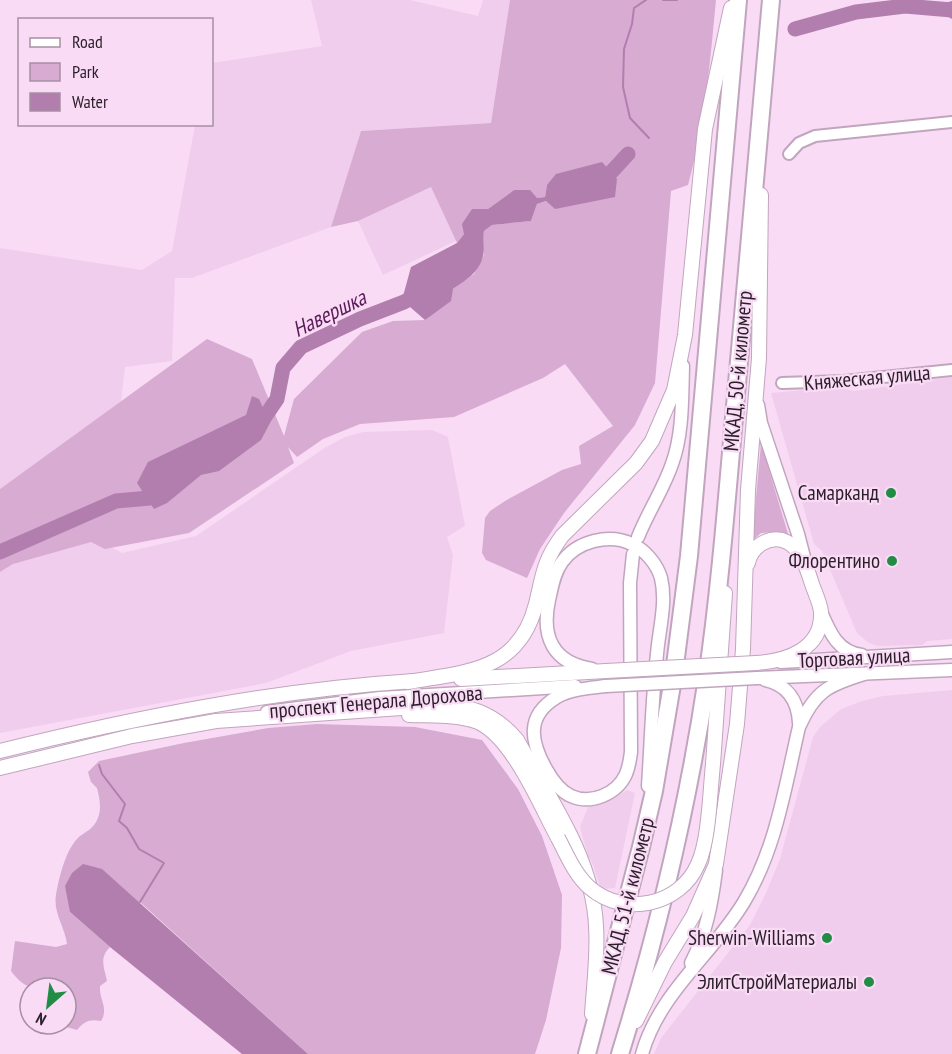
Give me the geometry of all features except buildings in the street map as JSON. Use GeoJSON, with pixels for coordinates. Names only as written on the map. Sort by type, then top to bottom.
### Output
{"type":"FeatureCollection","features":[{"type":"Feature","properties":{"kind":"highway","name":"МКАД, 50-й километр"},"geometry":{"type":"LineString","coordinates":[[664,736],[689,556],[738,0]]}},
{"type":"Feature","properties":{"kind":"highway","name":"МКАД, 50-й километр"},"geometry":{"type":"LineString","coordinates":[[696,742],[715,616],[725,521],[771,0]]}},
{"type":"Feature","properties":{"kind":"highway","name":"МКАД, 51-й километр"},"geometry":{"type":"LineString","coordinates":[[589,1048],[627,905],[664,736]]}},
{"type":"Feature","properties":{"kind":"highway","name":"МКАД, 51-й километр"},"geometry":{"type":"LineString","coordinates":[[620,1053],[637,1000],[662,902],[684,809],[696,742]]}},
{"type":"Feature","properties":{"kind":"main road"},"geometry":{"type":"LineString","coordinates":[[408,682],[486,666],[503,657],[517,645],[531,620],[544,565],[551,550],[562,536],[636,463],[652,441],[674,390],[685,335],[705,129],[733,0]]}},
{"type":"Feature","properties":{"kind":"main road"},"geometry":{"type":"LineString","coordinates":[[620,1053],[665,962],[704,895],[716,864],[737,724],[743,649],[748,490],[756,399],[760,306],[762,109]]}},
{"type":"Feature","properties":{"kind":"main road"},"geometry":{"type":"LineString","coordinates":[[359,712],[458,718],[477,722],[488,728],[510,750],[582,879],[604,897],[631,905],[649,903],[667,897],[688,880],[702,855],[713,765],[728,567],[725,521]]}},
{"type":"Feature","properties":{"kind":"main road"},"geometry":{"type":"LineString","coordinates":[[745,573],[749,557],[761,543],[770,540],[787,542],[796,550],[807,568],[821,610],[818,633],[808,647],[774,662]]}},
{"type":"Feature","properties":{"kind":"main road","name":"Торговая улица"},"geometry":{"type":"LineString","coordinates":[[756,663],[774,662]]}},
{"type":"Feature","properties":{"kind":"main road","name":"проспект Генерала Дорохова"},"geometry":{"type":"LineString","coordinates":[[0,751],[120,722],[258,697],[344,686],[756,663]]}},
{"type":"Feature","properties":{"kind":"main road"},"geometry":{"type":"LineString","coordinates":[[216,721],[460,706],[486,714],[508,730],[517,740],[575,844],[589,881],[597,925],[589,1048]]}},
{"type":"Feature","properties":{"kind":"main road","name":"проспект Генерала Дорохова"},"geometry":{"type":"LineString","coordinates":[[0,768],[132,736],[216,721]]}},
{"type":"Feature","properties":{"kind":"street"},"geometry":{"type":"LineString","coordinates":[[789,154],[800,143],[816,136],[952,122]]}},
{"type":"Feature","properties":{"kind":"street"},"geometry":{"type":"LineString","coordinates":[[638,537],[673,462],[681,407],[685,335]]}},
{"type":"Feature","properties":{"kind":"street","name":"Княжеская улица"},"geometry":{"type":"LineString","coordinates":[[782,383],[844,381],[952,370]]}},
{"type":"Feature","properties":{"kind":"street"},"geometry":{"type":"LineString","coordinates":[[756,399],[761,423],[807,568]]}},
{"type":"Feature","properties":{"kind":"street"},"geometry":{"type":"LineString","coordinates":[[606,671],[575,665],[566,660],[550,643],[546,620],[556,574],[562,562],[579,547],[601,540],[613,540],[631,544],[649,557],[656,566],[663,587],[651,724],[646,824]]}},
{"type":"Feature","properties":{"kind":"street"},"geometry":{"type":"LineString","coordinates":[[606,686],[558,696],[542,712],[534,730],[533,741],[536,751],[551,777],[561,789],[581,799],[605,796],[614,790],[621,783],[629,766],[631,752],[630,583],[633,554]]}},
{"type":"Feature","properties":{"kind":"street"},"geometry":{"type":"LineString","coordinates":[[821,610],[837,644],[857,655],[878,658]]}},
{"type":"Feature","properties":{"kind":"street","name":"Торговая улица"},"geometry":{"type":"LineString","coordinates":[[774,662],[878,658],[952,652]]}},
{"type":"Feature","properties":{"kind":"street","name":"Торговая улица"},"geometry":{"type":"LineString","coordinates":[[757,678],[952,670]]}},
{"type":"Feature","properties":{"kind":"street"},"geometry":{"type":"LineString","coordinates":[[642,1054],[655,1020],[745,901],[774,833],[799,727],[806,712],[814,699],[825,689],[835,683],[864,674]]}},
{"type":"Feature","properties":{"kind":"street"},"geometry":{"type":"LineString","coordinates":[[757,678],[771,681],[790,693],[798,710],[799,727]]}},
{"type":"Feature","properties":{"kind":"street","name":"проспект Генерала Дорохова"},"geometry":{"type":"LineString","coordinates":[[216,721],[265,712],[381,698],[757,678]]}},
{"type":"Feature","properties":{"kind":"street"},"geometry":{"type":"LineString","coordinates":[[677,988],[701,940],[709,912],[716,864]]}},
{"type":"Feature","properties":{"kind":"shaded area"},"geometry":{"type":"Polygon","coordinates":[[[311,0],[410,0],[478,16],[483,0],[510,0],[491,123],[361,131],[331,227],[192,278],[175,278],[172,361],[125,367],[121,402],[0,489],[0,248],[142,270],[172,251],[195,126],[213,126],[213,63],[322,46],[311,0]]]}},
{"type":"Feature","properties":{"kind":"shaded area"},"geometry":{"type":"Polygon","coordinates":[[[431,187],[456,241],[383,275],[358,221],[431,187]]]}},
{"type":"Feature","properties":{"kind":"shaded area"},"geometry":{"type":"Polygon","coordinates":[[[952,377],[952,639],[927,641],[922,645],[877,646],[869,643],[857,633],[822,551],[814,544],[771,393],[837,387],[854,391],[952,377]]]}},
{"type":"Feature","properties":{"kind":"shaded area"},"geometry":{"type":"Polygon","coordinates":[[[432,430],[448,437],[465,526],[447,537],[453,555],[444,633],[351,651],[266,683],[0,733],[0,572],[13,564],[92,536],[122,553],[196,536],[326,447],[345,437],[363,432],[432,430]]]}},
{"type":"Feature","properties":{"kind":"shaded area"},"geometry":{"type":"Polygon","coordinates":[[[952,690],[952,1054],[654,1054],[661,1038],[750,925],[780,859],[813,737],[820,727],[841,709],[862,701],[883,696],[952,690]]]}},
{"type":"Feature","properties":{"kind":"shaded area"},"geometry":{"type":"Polygon","coordinates":[[[627,790],[635,793],[615,888],[601,889],[580,827],[589,805],[610,801],[627,790]]]}},
{"type":"Feature","properties":{"kind":"green space"},"geometry":{"type":"Polygon","coordinates":[[[510,0],[716,0],[706,93],[694,162],[688,185],[671,191],[655,383],[635,425],[564,513],[540,549],[527,578],[486,560],[482,553],[485,518],[490,511],[505,501],[562,470],[581,464],[579,446],[613,426],[565,364],[543,378],[454,417],[360,424],[323,439],[297,457],[288,447],[294,463],[189,533],[105,549],[91,542],[13,564],[0,572],[0,489],[207,339],[252,359],[284,436],[294,399],[362,332],[393,321],[425,320],[453,289],[474,274],[484,255],[482,240],[484,231],[492,225],[531,221],[537,204],[547,201],[555,209],[547,185],[545,197],[537,198],[514,190],[488,209],[472,209],[464,234],[457,243],[431,187],[358,221],[331,227],[361,131],[491,123],[510,0]]]}},
{"type":"Feature","properties":{"kind":"green space"},"geometry":{"type":"Polygon","coordinates":[[[761,444],[789,537],[773,532],[761,533],[752,541],[761,444]]]}},
{"type":"Feature","properties":{"kind":"green space"},"geometry":{"type":"Polygon","coordinates":[[[317,724],[415,727],[482,740],[518,789],[542,836],[562,895],[561,948],[546,1020],[535,1054],[308,1054],[140,902],[70,912],[110,947],[103,959],[107,981],[100,986],[104,1008],[101,1021],[88,1021],[78,1029],[78,976],[18,976],[18,979],[11,971],[15,941],[56,947],[67,944],[56,908],[56,895],[69,851],[78,838],[94,826],[99,816],[97,788],[91,782],[88,772],[99,761],[268,728],[317,724]]]}},
{"type":"Feature","properties":{"kind":"water"},"geometry":{"type":"Polygon","coordinates":[[[952,1],[952,19],[938,11],[945,3],[952,1]]]}},
{"type":"Feature","properties":{"kind":"water"},"geometry":{"type":"Polygon","coordinates":[[[602,162],[617,179],[615,197],[555,209],[546,201],[537,204],[531,221],[492,225],[484,231],[484,253],[481,262],[471,276],[453,289],[451,301],[425,320],[402,300],[411,267],[457,243],[464,234],[462,224],[472,209],[488,209],[514,190],[530,190],[537,198],[545,197],[547,185],[556,174],[602,162]]]}},
{"type":"Feature","properties":{"kind":"water"},"geometry":{"type":"Polygon","coordinates":[[[252,396],[259,399],[270,423],[261,440],[219,471],[201,475],[167,503],[154,509],[137,483],[148,462],[246,415],[252,396]]]}},
{"type":"Feature","properties":{"kind":"water"},"geometry":{"type":"Polygon","coordinates":[[[83,864],[102,869],[308,1054],[242,1054],[110,947],[70,912],[65,886],[72,873],[83,864]]]}},
{"type":"Feature","properties":{"kind":"waterway"},"geometry":{"type":"LineString","coordinates":[[646,0],[634,8],[632,24],[624,49],[623,87],[630,118],[649,138]]}},
{"type":"Feature","properties":{"kind":"waterway"},"geometry":{"type":"LineString","coordinates":[[663,0],[677,0]]}},
{"type":"Feature","properties":{"kind":"waterway","name":"Навершка"},"geometry":{"type":"LineString","coordinates":[[795,29],[856,12],[905,6],[952,10]]}},
{"type":"Feature","properties":{"kind":"waterway","name":"Навершка"},"geometry":{"type":"LineString","coordinates":[[595,184],[604,180],[628,154]]}},
{"type":"Feature","properties":{"kind":"waterway","name":"Навершка"},"geometry":{"type":"LineString","coordinates":[[254,429],[258,427],[277,399],[283,368],[301,347],[422,292]]}},
{"type":"Feature","properties":{"kind":"waterway","name":"Навершка"},"geometry":{"type":"LineString","coordinates":[[0,552],[116,501],[150,498],[163,487]]}},
{"type":"Feature","properties":{"kind":"waterway"},"geometry":{"type":"LineString","coordinates":[[99,765],[102,774],[125,804],[119,821],[127,828],[139,849],[164,863],[140,902]]}},
{"type":"Feature","properties":{"kind":"place","name":"Самарканд"},"geometry":{"type":"Point","coordinates":[891,493]}},
{"type":"Feature","properties":{"kind":"place","name":"Флорентино"},"geometry":{"type":"Point","coordinates":[892,561]}},
{"type":"Feature","properties":{"kind":"place","name":"Sherwin-Williams"},"geometry":{"type":"Point","coordinates":[827,938]}},
{"type":"Feature","properties":{"kind":"place","name":"ЭлитСтройМатериалы"},"geometry":{"type":"Point","coordinates":[869,982]}}]}
